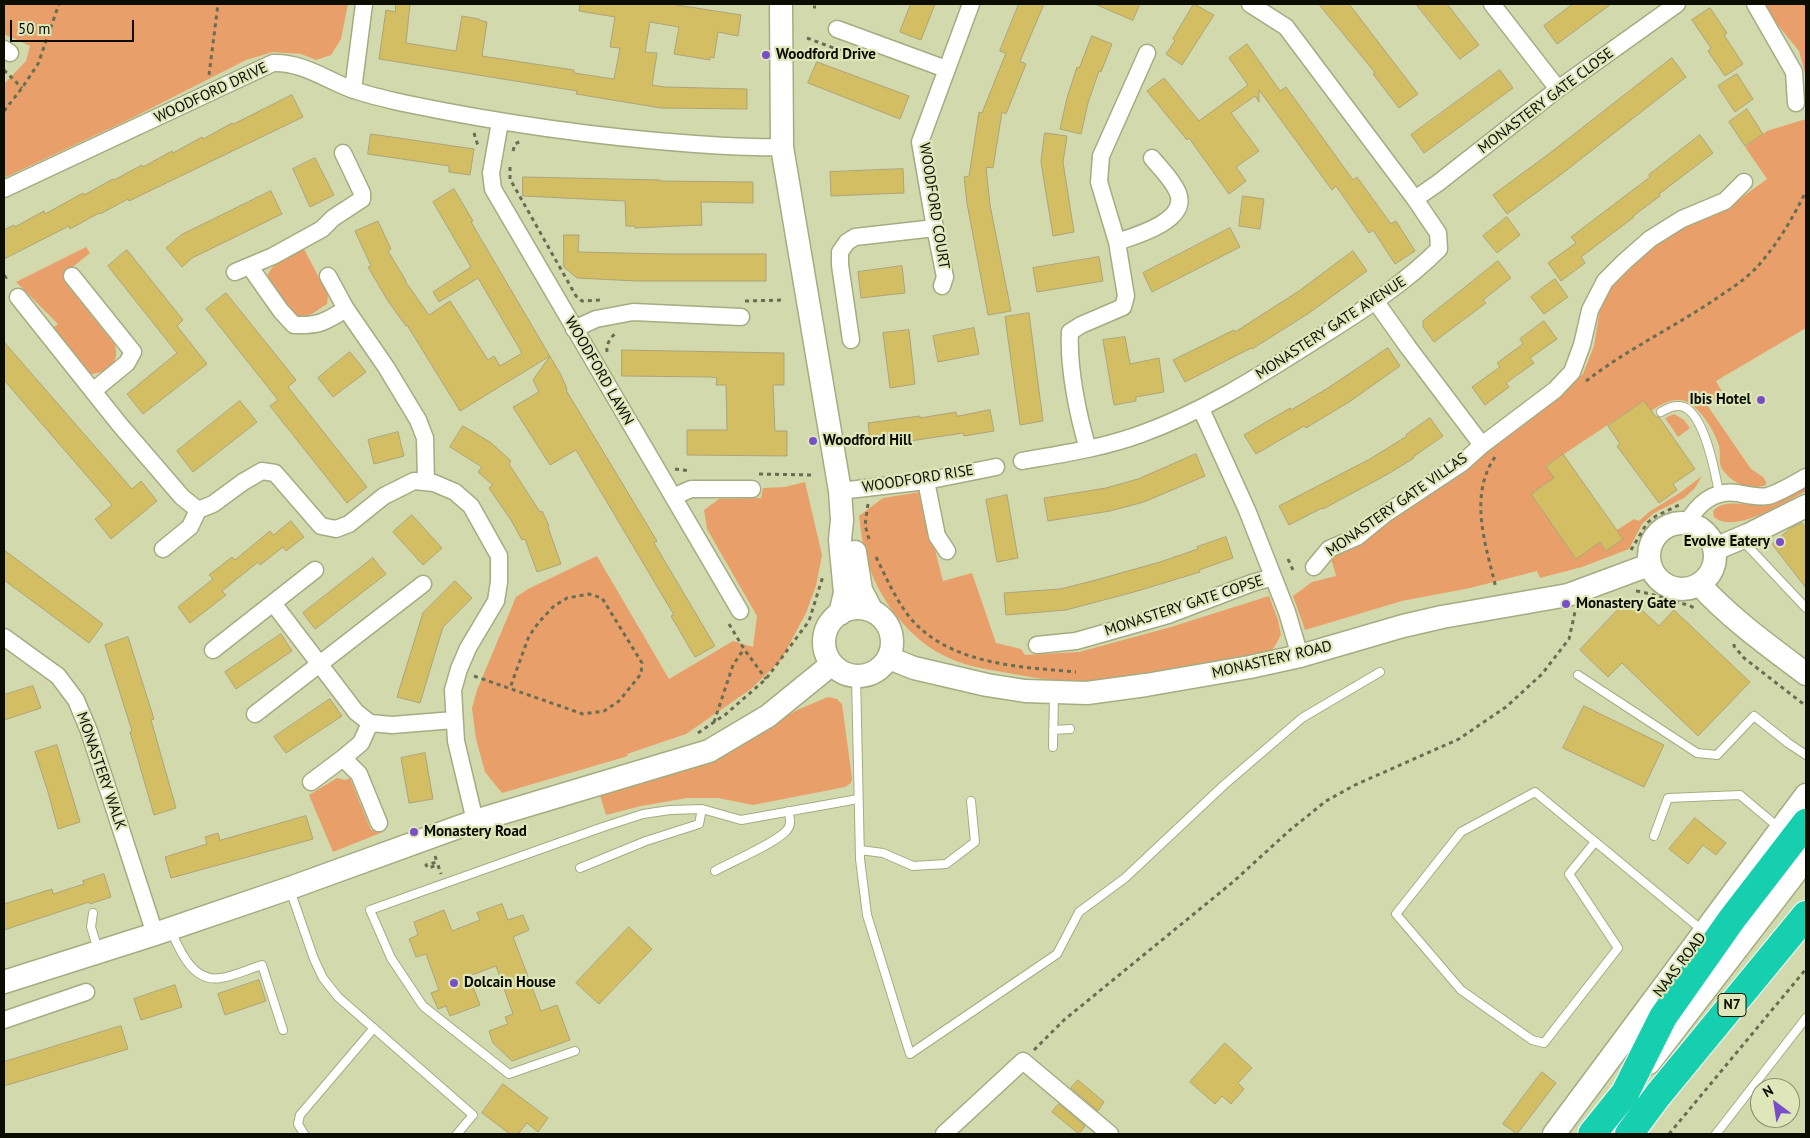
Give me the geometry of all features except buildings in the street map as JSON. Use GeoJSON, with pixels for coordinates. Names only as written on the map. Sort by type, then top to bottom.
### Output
{"type":"FeatureCollection","features":[{"type":"Feature","properties":{"kind":"highway"},"geometry":{"type":"LineString","coordinates":[[1592,1134],[1625,1094],[1663,1017],[1732,919],[1793,826]]}},
{"type":"Feature","properties":{"kind":"highway","name":"N7"},"geometry":{"type":"LineString","coordinates":[[1629,1134],[1658,1095],[1806,914]]}},
{"type":"Feature","properties":{"kind":"highway"},"geometry":{"type":"LineString","coordinates":[[1709,985],[1732,919]]}},
{"type":"Feature","properties":{"kind":"street"},"geometry":{"type":"LineString","coordinates":[[353,90],[364,4]]}},
{"type":"Feature","properties":{"kind":"street"},"geometry":{"type":"LineString","coordinates":[[781,4],[782,147],[840,492],[842,520],[840,540],[845,594],[840,614]]}},
{"type":"Feature","properties":{"kind":"street","name":"WOODFORD COURT"},"geometry":{"type":"LineString","coordinates":[[942,286],[945,277],[934,228],[920,142],[971,4]]}},
{"type":"Feature","properties":{"kind":"street","name":"MONASTERY GATE AVENUE"},"geometry":{"type":"LineString","coordinates":[[1022,461],[1088,449],[1140,435],[1200,410],[1376,302],[1418,270],[1439,249],[1438,233],[1415,199],[1286,27],[1250,4]]}},
{"type":"Feature","properties":{"kind":"street"},"geometry":{"type":"LineString","coordinates":[[1492,4],[1558,89]]}},
{"type":"Feature","properties":{"kind":"street","name":"MONASTERY GATE CLOSE"},"geometry":{"type":"LineString","coordinates":[[1415,199],[1558,89],[1677,4]]}},
{"type":"Feature","properties":{"kind":"street"},"geometry":{"type":"LineString","coordinates":[[1755,4],[1794,72],[1796,103]]}},
{"type":"Feature","properties":{"kind":"street"},"geometry":{"type":"LineString","coordinates":[[837,29],[946,69]]}},
{"type":"Feature","properties":{"kind":"street"},"geometry":{"type":"LineString","coordinates":[[1088,449],[1080,423],[1069,349],[1070,332],[1081,325],[1123,307],[1126,296],[1117,242],[1099,182],[1101,156],[1147,53]]}},
{"type":"Feature","properties":{"kind":"street","name":"WOODFORD DRIVE"},"geometry":{"type":"LineString","coordinates":[[4,189],[274,64],[286,63],[300,66],[353,90],[401,103],[500,122],[648,141],[759,148],[782,147]]}},
{"type":"Feature","properties":{"kind":"street","name":"WOODFORD LAWN"},"geometry":{"type":"LineString","coordinates":[[500,122],[491,173],[494,189],[673,497],[734,617]]}},
{"type":"Feature","properties":{"kind":"street"},"geometry":{"type":"LineString","coordinates":[[343,153],[362,193],[362,199],[334,218],[322,229],[273,256],[242,269],[294,325],[313,326],[327,321],[346,308]]}},
{"type":"Feature","properties":{"kind":"street"},"geometry":{"type":"LineString","coordinates":[[1117,242],[1140,235],[1157,226],[1171,217],[1177,208],[1179,195],[1172,182],[1152,158]]}},
{"type":"Feature","properties":{"kind":"street","name":"MONASTERY GATE VILLAS"},"geometry":{"type":"LineString","coordinates":[[1314,567],[1329,550],[1339,543],[1357,536],[1385,514],[1462,463],[1482,445],[1555,390],[1572,372],[1582,345],[1590,310],[1605,282],[1650,239],[1682,219],[1725,201],[1744,182]]}},
{"type":"Feature","properties":{"kind":"street"},"geometry":{"type":"LineString","coordinates":[[851,340],[840,265],[840,252],[847,242],[855,236],[934,228]]}},
{"type":"Feature","properties":{"kind":"street"},"geometry":{"type":"LineString","coordinates":[[72,276],[133,352],[128,363],[93,391]]}},
{"type":"Feature","properties":{"kind":"street"},"geometry":{"type":"LineString","coordinates":[[328,276],[346,308],[386,367],[418,420],[424,438],[426,482]]}},
{"type":"Feature","properties":{"kind":"street"},"geometry":{"type":"LineString","coordinates":[[18,297],[93,391],[182,497],[198,510]]}},
{"type":"Feature","properties":{"kind":"street","name":"MONASTERY GATE VILLAS"},"geometry":{"type":"LineString","coordinates":[[1376,302],[1482,445]]}},
{"type":"Feature","properties":{"kind":"street"},"geometry":{"type":"LineString","coordinates":[[574,329],[596,319],[633,312],[741,317]]}},
{"type":"Feature","properties":{"kind":"street"},"geometry":{"type":"LineString","coordinates":[[1200,410],[1247,510],[1287,612],[1300,656]]}},
{"type":"Feature","properties":{"kind":"street","name":"WOODFORD RISE"},"geometry":{"type":"LineString","coordinates":[[840,492],[926,481],[996,467]]}},
{"type":"Feature","properties":{"kind":"street"},"geometry":{"type":"LineString","coordinates":[[162,549],[190,527],[198,510],[213,504],[262,471],[275,473],[321,526],[336,528],[349,524],[384,496],[414,481],[434,483],[455,492],[471,506],[499,556],[499,582],[496,601],[468,648],[453,690],[456,741],[475,821]]}},
{"type":"Feature","properties":{"kind":"street"},"geometry":{"type":"LineString","coordinates":[[1687,523],[1694,510],[1706,500],[1720,493],[1767,496],[1784,490],[1806,477]]}},
{"type":"Feature","properties":{"kind":"street"},"geometry":{"type":"LineString","coordinates":[[926,481],[937,536],[947,551]]}},
{"type":"Feature","properties":{"kind":"street"},"geometry":{"type":"LineString","coordinates":[[673,497],[691,490],[753,482]]}},
{"type":"Feature","properties":{"kind":"street"},"geometry":{"type":"LineString","coordinates":[[1715,549],[1806,506]]}},
{"type":"Feature","properties":{"kind":"street"},"geometry":{"type":"LineString","coordinates":[[842,520],[853,537],[861,590],[872,611]]}},
{"type":"Feature","properties":{"kind":"street"},"geometry":{"type":"LineString","coordinates":[[1676,523],[1687,523],[1697,526],[1712,540],[1716,560],[1713,570],[1700,585],[1680,590],[1670,588],[1654,575],[1649,565],[1648,554],[1650,543],[1656,534],[1665,527],[1676,523]]}},
{"type":"Feature","properties":{"kind":"street","name":"MONASTERY ROAD"},"geometry":{"type":"LineString","coordinates":[[889,658],[914,668],[969,682],[1025,691],[1087,693],[1250,667],[1300,656],[1403,626],[1442,617],[1537,602],[1568,595],[1649,565]]}},
{"type":"Feature","properties":{"kind":"street"},"geometry":{"type":"LineString","coordinates":[[213,650],[315,570]]}},
{"type":"Feature","properties":{"kind":"street","name":"MONASTERY GATE COPSE"},"geometry":{"type":"LineString","coordinates":[[1037,645],[1076,641],[1168,615],[1252,583],[1273,577]]}},
{"type":"Feature","properties":{"kind":"street"},"geometry":{"type":"LineString","coordinates":[[255,714],[423,584]]}},
{"type":"Feature","properties":{"kind":"street"},"geometry":{"type":"LineString","coordinates":[[1700,585],[1758,638],[1806,674]]}},
{"type":"Feature","properties":{"kind":"street"},"geometry":{"type":"LineString","coordinates":[[273,603],[356,712],[370,723],[392,725],[454,720]]}},
{"type":"Feature","properties":{"kind":"street"},"geometry":{"type":"LineString","coordinates":[[861,608],[872,611],[881,617],[888,626],[892,636],[889,658],[875,672],[866,676],[856,676],[847,674],[832,664],[826,654],[824,643],[826,632],[831,622],[840,614],[861,608]]}},
{"type":"Feature","properties":{"kind":"street","name":"MONASTERY WALK"},"geometry":{"type":"LineString","coordinates":[[4,637],[58,676],[76,700],[162,932]]}},
{"type":"Feature","properties":{"kind":"street"},"geometry":{"type":"LineString","coordinates":[[4,982],[162,932],[475,821],[709,751],[768,716],[832,664]]}},
{"type":"Feature","properties":{"kind":"street"},"geometry":{"type":"LineString","coordinates":[[311,782],[361,743],[370,723]]}},
{"type":"Feature","properties":{"kind":"street"},"geometry":{"type":"LineString","coordinates":[[343,758],[359,774],[379,823]]}},
{"type":"Feature","properties":{"kind":"street","name":"NAAS ROAD"},"geometry":{"type":"LineString","coordinates":[[1554,1134],[1704,932],[1793,826],[1806,795]]}},
{"type":"Feature","properties":{"kind":"street"},"geometry":{"type":"LineString","coordinates":[[1625,1094],[1806,859]]}},
{"type":"Feature","properties":{"kind":"street"},"geometry":{"type":"LineString","coordinates":[[5,1015],[86,992]]}},
{"type":"Feature","properties":{"kind":"street"},"geometry":{"type":"LineString","coordinates":[[944,1134],[1023,1061],[1110,1134]]}},
{"type":"Feature","properties":{"kind":"lane"},"geometry":{"type":"LineString","coordinates":[[1661,412],[1672,406],[1684,408],[1699,422],[1706,438],[1720,493]]}},
{"type":"Feature","properties":{"kind":"lane"},"geometry":{"type":"LineString","coordinates":[[1741,538],[1806,608]]}},
{"type":"Feature","properties":{"kind":"lane"},"geometry":{"type":"LineString","coordinates":[[856,676],[860,850],[867,915],[910,1054],[1057,954],[1079,912],[1125,878],[1224,785],[1302,718],[1380,672]]}},
{"type":"Feature","properties":{"kind":"lane"},"geometry":{"type":"LineString","coordinates":[[1578,675],[1697,753],[1717,755],[1754,716],[1806,755]]}},
{"type":"Feature","properties":{"kind":"lane"},"geometry":{"type":"LineString","coordinates":[[1053,747],[1054,692]]}},
{"type":"Feature","properties":{"kind":"lane"},"geometry":{"type":"LineString","coordinates":[[1054,730],[1070,729]]}},
{"type":"Feature","properties":{"kind":"lane"},"geometry":{"type":"LineString","coordinates":[[1595,842],[1569,874],[1618,948],[1544,1043],[1532,1040],[1461,990],[1396,914],[1461,832],[1536,792],[1704,932]]}},
{"type":"Feature","properties":{"kind":"lane"},"geometry":{"type":"LineString","coordinates":[[1654,836],[1668,798],[1740,795],[1793,826]]}},
{"type":"Feature","properties":{"kind":"lane"},"geometry":{"type":"LineString","coordinates":[[575,1051],[509,1074],[423,1006],[391,958],[370,910],[643,814],[670,810],[702,809],[741,820],[858,799]]}},
{"type":"Feature","properties":{"kind":"lane"},"geometry":{"type":"LineString","coordinates":[[860,850],[883,853],[914,866],[946,864],[975,842],[971,802]]}},
{"type":"Feature","properties":{"kind":"lane"},"geometry":{"type":"LineString","coordinates":[[580,868],[646,841],[699,824],[702,809]]}},
{"type":"Feature","properties":{"kind":"lane"},"geometry":{"type":"LineString","coordinates":[[715,871],[788,830],[791,822],[788,811]]}},
{"type":"Feature","properties":{"kind":"lane"},"geometry":{"type":"LineString","coordinates":[[290,888],[314,959],[323,978],[338,996],[473,1115],[457,1134]]}},
{"type":"Feature","properties":{"kind":"lane"},"geometry":{"type":"LineString","coordinates":[[93,913],[91,926],[98,952]]}},
{"type":"Feature","properties":{"kind":"lane"},"geometry":{"type":"LineString","coordinates":[[162,932],[179,949],[190,966],[205,977],[220,979],[262,965],[283,1030]]}},
{"type":"Feature","properties":{"kind":"lane"},"geometry":{"type":"LineString","coordinates":[[1716,1134],[1806,1018]]}},
{"type":"Feature","properties":{"kind":"lane"},"geometry":{"type":"LineString","coordinates":[[304,1134],[298,1124],[300,1115],[374,1028]]}},
{"type":"Feature","properties":{"kind":"path"},"geometry":{"type":"LineString","coordinates":[[4,111],[38,64],[60,4]]}},
{"type":"Feature","properties":{"kind":"path"},"geometry":{"type":"LineString","coordinates":[[208,82],[218,4]]}},
{"type":"Feature","properties":{"kind":"path"},"geometry":{"type":"LineString","coordinates":[[807,38],[839,50],[842,46],[847,48]]}},
{"type":"Feature","properties":{"kind":"path"},"geometry":{"type":"LineString","coordinates":[[4,70],[22,88]]}},
{"type":"Feature","properties":{"kind":"path"},"geometry":{"type":"LineString","coordinates":[[470,129],[477,139],[479,148]]}},
{"type":"Feature","properties":{"kind":"path"},"geometry":{"type":"LineString","coordinates":[[513,152],[515,144],[524,139]]}},
{"type":"Feature","properties":{"kind":"path"},"geometry":{"type":"LineString","coordinates":[[510,160],[510,179],[576,296],[582,301],[602,300]]}},
{"type":"Feature","properties":{"kind":"path"},"geometry":{"type":"LineString","coordinates":[[1583,383],[1606,366],[1676,325],[1732,288],[1756,268],[1778,241],[1806,191]]}},
{"type":"Feature","properties":{"kind":"path"},"geometry":{"type":"LineString","coordinates":[[4,274],[6,278],[4,280]]}},
{"type":"Feature","properties":{"kind":"path"},"geometry":{"type":"LineString","coordinates":[[737,301],[784,300]]}},
{"type":"Feature","properties":{"kind":"path"},"geometry":{"type":"LineString","coordinates":[[608,354],[607,347],[611,337],[624,330]]}},
{"type":"Feature","properties":{"kind":"path"},"geometry":{"type":"LineString","coordinates":[[1496,589],[1486,549],[1480,510],[1482,487],[1489,466],[1497,454]]}},
{"type":"Feature","properties":{"kind":"path"},"geometry":{"type":"LineString","coordinates":[[674,469],[696,472]]}},
{"type":"Feature","properties":{"kind":"path"},"geometry":{"type":"LineString","coordinates":[[753,482],[811,475]]}},
{"type":"Feature","properties":{"kind":"path"},"geometry":{"type":"LineString","coordinates":[[1625,554],[1632,550],[1647,523],[1656,516],[1680,505],[1684,500]]}},
{"type":"Feature","properties":{"kind":"path"},"geometry":{"type":"LineString","coordinates":[[868,501],[865,525],[870,541]]}},
{"type":"Feature","properties":{"kind":"path"},"geometry":{"type":"LineString","coordinates":[[1288,559],[1293,570]]}},
{"type":"Feature","properties":{"kind":"path"},"geometry":{"type":"LineString","coordinates":[[690,738],[766,679],[809,621],[824,574]]}},
{"type":"Feature","properties":{"kind":"path"},"geometry":{"type":"LineString","coordinates":[[1629,590],[1648,592],[1672,601],[1686,603],[1698,610]]}},
{"type":"Feature","properties":{"kind":"path"},"geometry":{"type":"LineString","coordinates":[[474,676],[583,714],[604,711],[619,701],[641,674],[642,663],[602,598],[589,594],[567,598],[554,606],[529,636],[510,688]]}},
{"type":"Feature","properties":{"kind":"path"},"geometry":{"type":"LineString","coordinates":[[1023,1061],[1064,1020],[1233,882],[1290,830],[1326,801],[1364,781],[1459,739],[1506,707],[1542,674],[1569,639],[1575,617],[1575,604]]}},
{"type":"Feature","properties":{"kind":"path"},"geometry":{"type":"LineString","coordinates":[[734,617],[744,649],[766,679]]}},
{"type":"Feature","properties":{"kind":"path"},"geometry":{"type":"LineString","coordinates":[[1735,638],[1734,646],[1744,658],[1806,706]]}},
{"type":"Feature","properties":{"kind":"path"},"geometry":{"type":"LineString","coordinates":[[713,722],[732,665],[744,649]]}},
{"type":"Feature","properties":{"kind":"path"},"geometry":{"type":"LineString","coordinates":[[1669,1134],[1806,969]]}},
{"type":"Feature","properties":{"kind":"shaded area"},"geometry":{"type":"Polygon","coordinates":[[[4,4],[348,4],[341,39],[331,55],[316,60],[301,54],[273,52],[246,60],[128,120],[4,178],[4,84],[26,61],[30,46],[4,34],[4,4]]]}},
{"type":"Feature","properties":{"kind":"shaded area"},"geometry":{"type":"Polygon","coordinates":[[[1764,4],[1806,4],[1806,77],[1799,51],[1777,24],[1764,4]]]}},
{"type":"Feature","properties":{"kind":"shaded area"},"geometry":{"type":"Polygon","coordinates":[[[1806,119],[1806,328],[1716,381],[1724,395],[1707,405],[1751,469],[1763,477],[1766,485],[1760,487],[1747,486],[1736,482],[1726,474],[1721,466],[1719,446],[1714,433],[1699,411],[1693,406],[1680,400],[1672,400],[1651,411],[1644,401],[1546,466],[1557,482],[1549,481],[1531,494],[1576,559],[1596,545],[1598,540],[1606,551],[1623,539],[1617,530],[1634,519],[1639,521],[1649,512],[1702,476],[1695,488],[1684,498],[1654,513],[1642,524],[1629,549],[1582,567],[1540,578],[1537,571],[1470,588],[1402,601],[1305,630],[1293,596],[1312,582],[1336,576],[1330,555],[1443,485],[1583,374],[1594,346],[1600,308],[1612,286],[1628,264],[1694,218],[1726,209],[1767,179],[1745,147],[1767,131],[1806,119]]]}},
{"type":"Feature","properties":{"kind":"shaded area"},"geometry":{"type":"Polygon","coordinates":[[[86,247],[90,253],[64,274],[65,282],[115,345],[116,352],[116,357],[111,366],[102,372],[90,374],[51,329],[58,324],[16,282],[86,247]]]}},
{"type":"Feature","properties":{"kind":"shaded area"},"geometry":{"type":"Polygon","coordinates":[[[303,247],[328,295],[327,304],[312,314],[303,317],[298,316],[288,307],[267,278],[269,272],[277,263],[303,247]]]}},
{"type":"Feature","properties":{"kind":"shaded area"},"geometry":{"type":"Polygon","coordinates":[[[1674,414],[1684,420],[1690,428],[1678,437],[1665,418],[1674,414]]]}},
{"type":"Feature","properties":{"kind":"shaded area"},"geometry":{"type":"Polygon","coordinates":[[[805,482],[822,555],[816,586],[806,613],[781,660],[751,689],[686,734],[627,754],[628,756],[502,793],[485,772],[476,739],[472,708],[477,690],[516,597],[528,589],[597,556],[669,679],[733,641],[753,647],[757,616],[707,529],[704,510],[719,499],[761,498],[763,488],[785,487],[805,482]]]}},
{"type":"Feature","properties":{"kind":"shaded area"},"geometry":{"type":"Polygon","coordinates":[[[1806,486],[1806,491],[1773,509],[1747,520],[1723,522],[1714,517],[1713,511],[1718,507],[1730,504],[1768,505],[1780,501],[1806,486]]]}},
{"type":"Feature","properties":{"kind":"shaded area"},"geometry":{"type":"Polygon","coordinates":[[[920,492],[943,581],[972,573],[996,643],[1021,649],[1025,655],[1079,652],[1171,627],[1269,596],[1278,620],[1281,635],[1272,651],[1162,673],[1096,681],[1061,681],[1037,678],[983,668],[951,659],[922,641],[897,616],[886,602],[870,570],[864,549],[859,516],[883,498],[920,492]]]}},
{"type":"Feature","properties":{"kind":"shaded area"},"geometry":{"type":"Polygon","coordinates":[[[828,697],[837,699],[842,704],[852,778],[851,783],[845,787],[753,805],[718,798],[687,798],[641,806],[606,815],[599,792],[755,736],[797,710],[828,697]]]}},
{"type":"Feature","properties":{"kind":"shaded area"},"geometry":{"type":"Polygon","coordinates":[[[337,778],[345,780],[350,778],[371,830],[383,832],[333,852],[309,795],[337,778]]]}},
{"type":"Feature","properties":{"kind":"place","name":"Woodford Drive"},"geometry":{"type":"Point","coordinates":[766,55]}},
{"type":"Feature","properties":{"kind":"place","name":"Ibis Hotel"},"geometry":{"type":"Point","coordinates":[1761,400]}},
{"type":"Feature","properties":{"kind":"place","name":"Woodford Hill"},"geometry":{"type":"Point","coordinates":[813,441]}},
{"type":"Feature","properties":{"kind":"place","name":"Evolve Eatery"},"geometry":{"type":"Point","coordinates":[1780,542]}},
{"type":"Feature","properties":{"kind":"place","name":"Monastery Gate"},"geometry":{"type":"Point","coordinates":[1566,604]}},
{"type":"Feature","properties":{"kind":"place","name":"Monastery Road"},"geometry":{"type":"Point","coordinates":[414,832]}},
{"type":"Feature","properties":{"kind":"place","name":"Dolcain House"},"geometry":{"type":"Point","coordinates":[454,983]}}]}
